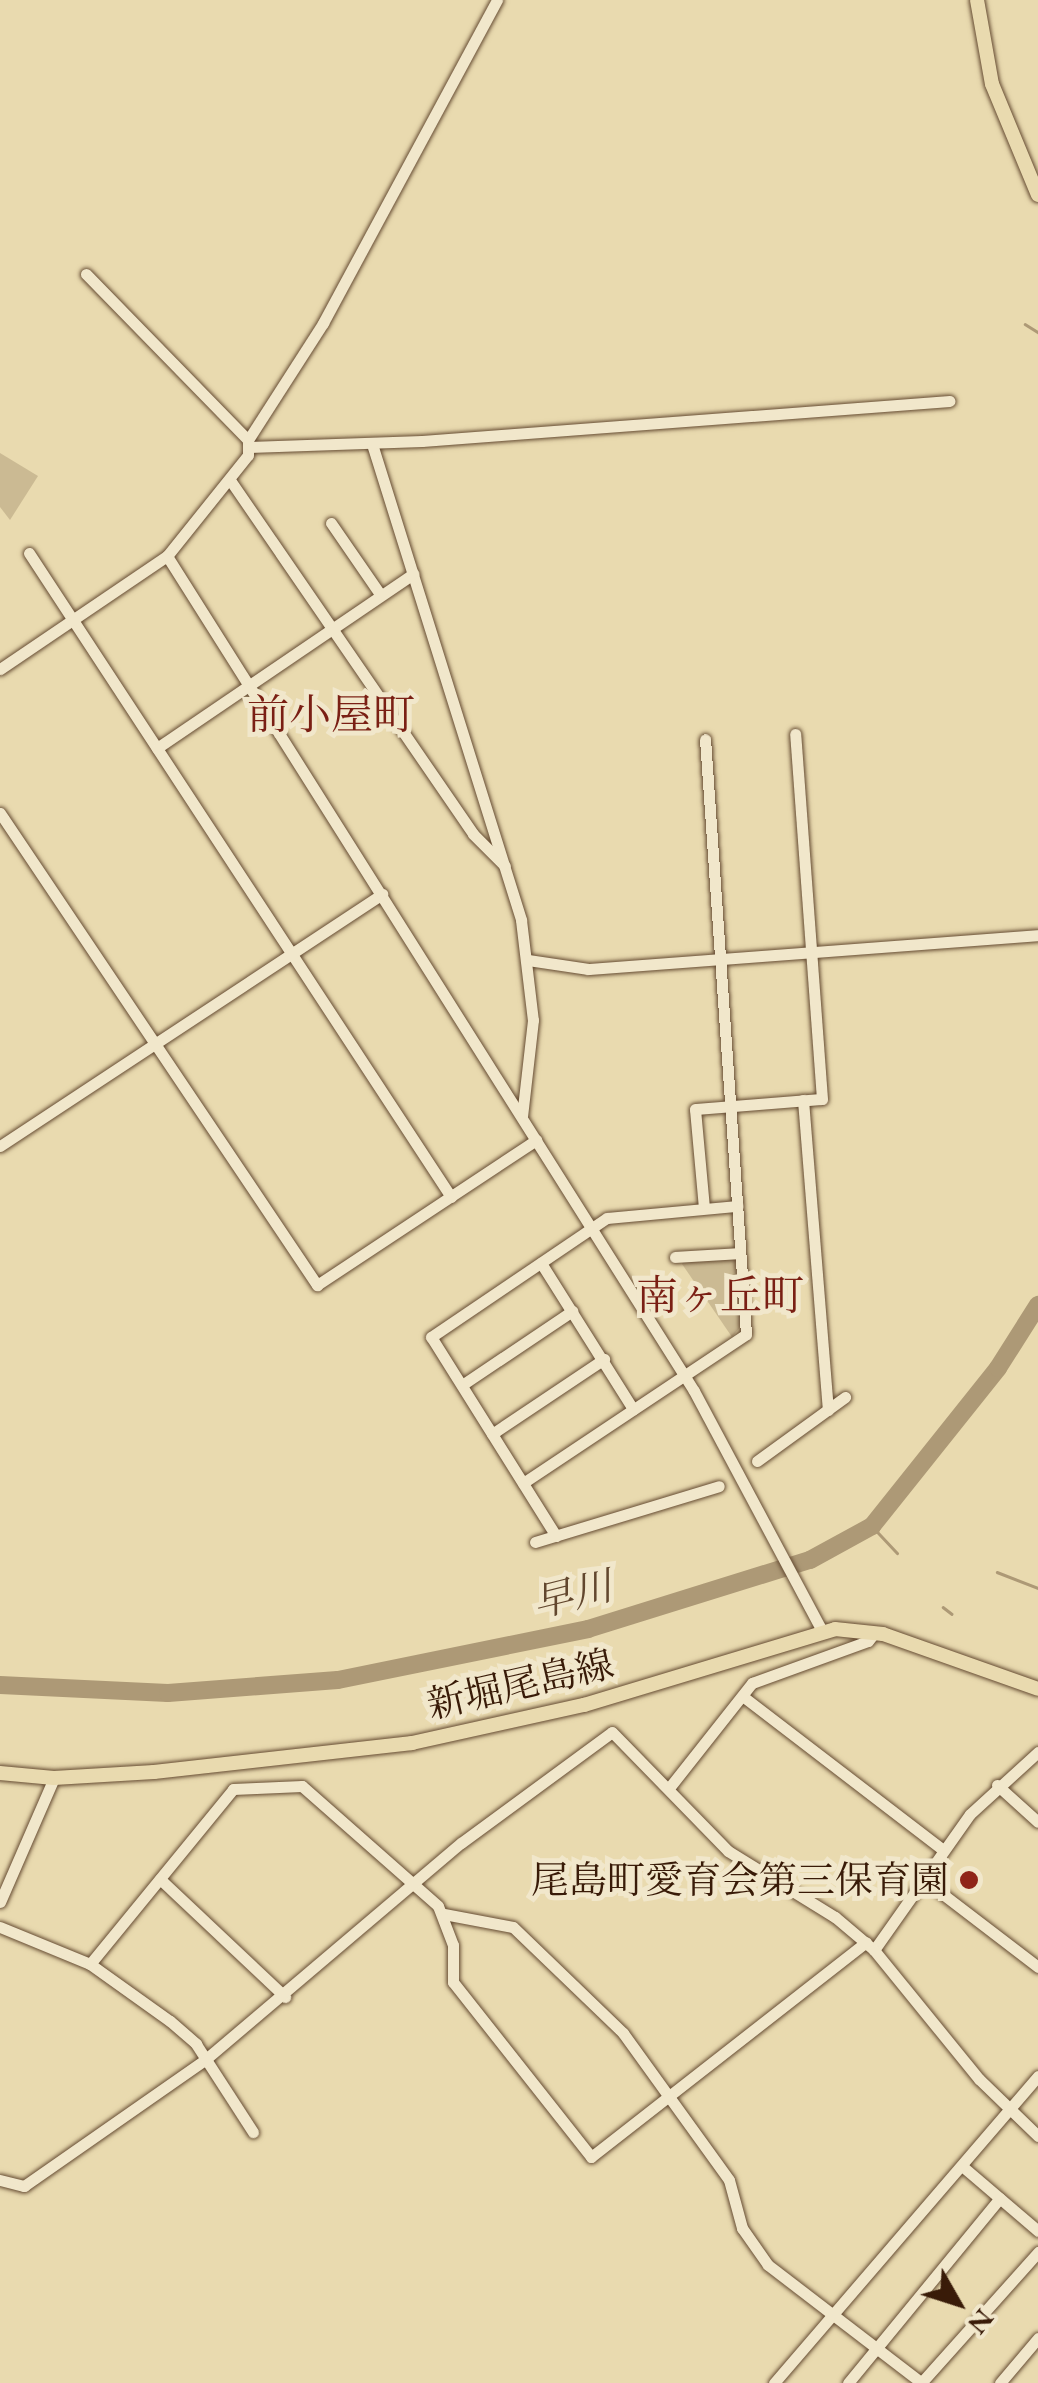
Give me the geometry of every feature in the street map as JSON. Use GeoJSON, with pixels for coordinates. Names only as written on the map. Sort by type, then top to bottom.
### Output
{"type":"FeatureCollection","features":[{"type":"Feature","properties":{"kind":"main road"},"geometry":{"type":"LineString","coordinates":[[977,0],[992,84],[1038,195]]}},
{"type":"Feature","properties":{"kind":"main road","name":"新堀尾島線"},"geometry":{"type":"LineString","coordinates":[[0,1773],[54,1778],[257,1764],[412,1743],[584,1705],[822,1631],[875,1632],[1038,1690]]}},
{"type":"Feature","properties":{"kind":"street"},"geometry":{"type":"LineString","coordinates":[[0,669],[167,556],[230,480],[248,443],[323,323],[497,0]]}},
{"type":"Feature","properties":{"kind":"street"},"geometry":{"type":"LineString","coordinates":[[86,274],[248,443],[372,444],[949,402]]}},
{"type":"Feature","properties":{"kind":"street"},"geometry":{"type":"LineString","coordinates":[[372,444],[505,866],[528,960],[533,1020],[522,1116]]}},
{"type":"Feature","properties":{"kind":"street"},"geometry":{"type":"LineString","coordinates":[[230,480],[474,834],[505,866]]}},
{"type":"Feature","properties":{"kind":"street"},"geometry":{"type":"LineString","coordinates":[[331,522],[380,594]]}},
{"type":"Feature","properties":{"kind":"street"},"geometry":{"type":"LineString","coordinates":[[29,552],[287,954],[451,1197]]}},
{"type":"Feature","properties":{"kind":"street"},"geometry":{"type":"LineString","coordinates":[[167,556],[684,1376],[822,1631]]}},
{"type":"Feature","properties":{"kind":"street"},"geometry":{"type":"LineString","coordinates":[[156,748],[250,690],[413,574]]}},
{"type":"Feature","properties":{"kind":"street"},"geometry":{"type":"LineString","coordinates":[[704,1208],[696,1109],[822,1099],[794,734]]}},
{"type":"Feature","properties":{"kind":"street"},"geometry":{"type":"LineString","coordinates":[[523,1482],[746,1334],[705,739]]}},
{"type":"Feature","properties":{"kind":"street"},"geometry":{"type":"LineString","coordinates":[[0,813],[318,1284],[536,1140]]}},
{"type":"Feature","properties":{"kind":"street"},"geometry":{"type":"LineString","coordinates":[[0,1146],[382,894]]}},
{"type":"Feature","properties":{"kind":"street"},"geometry":{"type":"LineString","coordinates":[[528,960],[588,969],[1038,935]]}},
{"type":"Feature","properties":{"kind":"street"},"geometry":{"type":"LineString","coordinates":[[803,1100],[828,1410]]}},
{"type":"Feature","properties":{"kind":"street"},"geometry":{"type":"LineString","coordinates":[[556,1536],[431,1337],[591,1228],[619,1214],[737,1206]]}},
{"type":"Feature","properties":{"kind":"street"},"geometry":{"type":"LineString","coordinates":[[676,1257],[740,1253]]}},
{"type":"Feature","properties":{"kind":"street"},"geometry":{"type":"LineString","coordinates":[[541,1263],[633,1408]]}},
{"type":"Feature","properties":{"kind":"street"},"geometry":{"type":"LineString","coordinates":[[462,1385],[572,1311]]}},
{"type":"Feature","properties":{"kind":"street"},"geometry":{"type":"LineString","coordinates":[[492,1434],[604,1359]]}},
{"type":"Feature","properties":{"kind":"street"},"geometry":{"type":"LineString","coordinates":[[758,1461],[845,1397]]}},
{"type":"Feature","properties":{"kind":"street"},"geometry":{"type":"LineString","coordinates":[[535,1542],[719,1486]]}},
{"type":"Feature","properties":{"kind":"street"},"geometry":{"type":"LineString","coordinates":[[669,1788],[759,1678],[868,1641],[875,1632]]}},
{"type":"Feature","properties":{"kind":"street"},"geometry":{"type":"LineString","coordinates":[[745,1698],[942,1849]]}},
{"type":"Feature","properties":{"kind":"street"},"geometry":{"type":"LineString","coordinates":[[0,2180],[24,2186],[206,2059],[285,1997],[415,1884],[608,1733],[616,1733],[728,1851],[870,1946],[1010,2112],[1038,2136]]}},
{"type":"Feature","properties":{"kind":"street"},"geometry":{"type":"LineString","coordinates":[[444,1914],[453,1982],[592,2157],[870,1946],[942,1849],[997,1784],[1038,1752]]}},
{"type":"Feature","properties":{"kind":"street"},"geometry":{"type":"LineString","coordinates":[[0,1902],[54,1778]]}},
{"type":"Feature","properties":{"kind":"street"},"geometry":{"type":"LineString","coordinates":[[997,1784],[1038,1822]]}},
{"type":"Feature","properties":{"kind":"street"},"geometry":{"type":"LineString","coordinates":[[90,1964],[232,1789],[302,1786],[361,1844],[415,1884],[444,1914],[513,1927],[623,2033],[673,2096],[728,2180],[748,2241],[768,2266],[922,2383],[1038,2252]]}},
{"type":"Feature","properties":{"kind":"street"},"geometry":{"type":"LineString","coordinates":[[160,1879],[285,1997]]}},
{"type":"Feature","properties":{"kind":"street"},"geometry":{"type":"LineString","coordinates":[[923,1879],[1038,1967]]}},
{"type":"Feature","properties":{"kind":"street"},"geometry":{"type":"LineString","coordinates":[[0,1926],[90,1964],[170,2020],[206,2059],[253,2132]]}},
{"type":"Feature","properties":{"kind":"street"},"geometry":{"type":"LineString","coordinates":[[774,2383],[830,2312],[1038,2076]]}},
{"type":"Feature","properties":{"kind":"street"},"geometry":{"type":"LineString","coordinates":[[962,2166],[1038,2232]]}},
{"type":"Feature","properties":{"kind":"street"},"geometry":{"type":"LineString","coordinates":[[848,2383],[1000,2198]]}},
{"type":"Feature","properties":{"kind":"street"},"geometry":{"type":"LineString","coordinates":[[1000,2383],[1038,2338]]}},
{"type":"Feature","properties":{"kind":"shaded area"},"geometry":{"type":"Polygon","coordinates":[[[0,453],[38,476],[10,520],[0,507],[0,453]]]}},
{"type":"Feature","properties":{"kind":"shaded area"},"geometry":{"type":"Polygon","coordinates":[[[735,1258],[741,1326],[732,1337],[682,1264],[685,1259],[735,1258]]]}},
{"type":"Feature","properties":{"kind":"waterway"},"geometry":{"type":"LineString","coordinates":[[1025,324],[1038,332]]}},
{"type":"Feature","properties":{"kind":"waterway","name":"早川"},"geometry":{"type":"LineString","coordinates":[[0,1685],[168,1693],[338,1680],[588,1629],[810,1560],[872,1526],[998,1368],[1038,1305]]}},
{"type":"Feature","properties":{"kind":"waterway"},"geometry":{"type":"LineString","coordinates":[[872,1526],[897,1553]]}},
{"type":"Feature","properties":{"kind":"waterway"},"geometry":{"type":"LineString","coordinates":[[997,1572],[1038,1588]]}},
{"type":"Feature","properties":{"kind":"waterway"},"geometry":{"type":"LineString","coordinates":[[943,1607],[952,1614]]}},
{"type":"Feature","properties":{"kind":"place","name":"尾島町愛育会第三保育園"},"geometry":{"type":"Point","coordinates":[969,1880]}},
{"type":"Feature","properties":{"kind":"district","name":"前小屋町"},"geometry":{"type":"Point","coordinates":[331,715]}},
{"type":"Feature","properties":{"kind":"district","name":"南ヶ丘町"},"geometry":{"type":"Point","coordinates":[720,1296]}}]}
